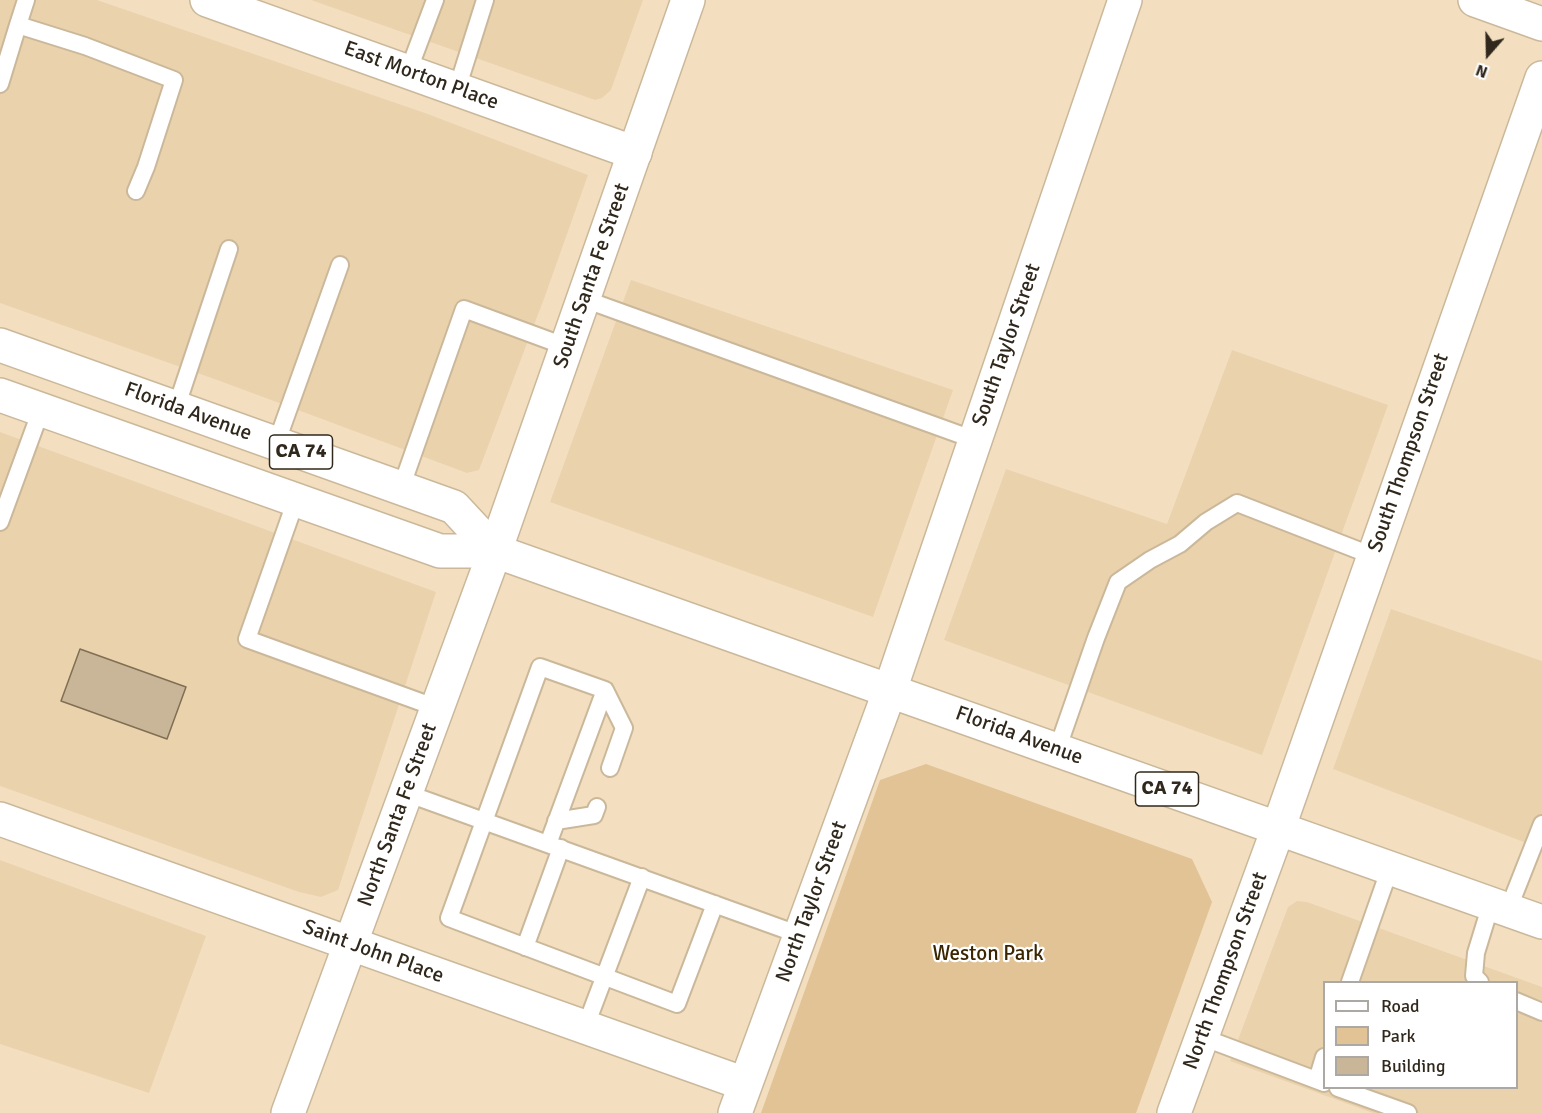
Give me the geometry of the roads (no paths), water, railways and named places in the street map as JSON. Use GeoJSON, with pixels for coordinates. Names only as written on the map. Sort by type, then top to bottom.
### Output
{"type":"FeatureCollection","features":[{"type":"Feature","properties":{"kind":"street","name":"East Morton Place"},"geometry":{"type":"LineString","coordinates":[[207,0],[260,9],[408,72],[635,153]]}},
{"type":"Feature","properties":{"kind":"street","name":"South Santa Fe Street"},"geometry":{"type":"LineString","coordinates":[[495,551],[688,0]]}},
{"type":"Feature","properties":{"kind":"street","name":"South Taylor Street"},"geometry":{"type":"LineString","coordinates":[[890,690],[1125,0]]}},
{"type":"Feature","properties":{"kind":"street"},"geometry":{"type":"LineString","coordinates":[[1475,0],[1542,24]]}},
{"type":"Feature","properties":{"kind":"street","name":"South Thompson Street"},"geometry":{"type":"LineString","coordinates":[[1278,829],[1542,78]]}},
{"type":"Feature","properties":{"kind":"street","name":"Florida Avenue"},"geometry":{"type":"LineString","coordinates":[[0,345],[454,507],[495,551]]}},
{"type":"Feature","properties":{"kind":"street","name":"Florida Avenue"},"geometry":{"type":"LineString","coordinates":[[0,395],[440,551],[495,551],[1542,922]]}},
{"type":"Feature","properties":{"kind":"street","name":"North Santa Fe Street"},"geometry":{"type":"LineString","coordinates":[[288,1113],[495,551]]}},
{"type":"Feature","properties":{"kind":"street","name":"North Taylor Street"},"geometry":{"type":"LineString","coordinates":[[740,1099],[890,690]]}},
{"type":"Feature","properties":{"kind":"street","name":"Saint John Place"},"geometry":{"type":"LineString","coordinates":[[0,819],[585,1028],[740,1099]]}},
{"type":"Feature","properties":{"kind":"street","name":"North Thompson Street"},"geometry":{"type":"LineString","coordinates":[[1174,1113],[1278,829]]}},
{"type":"Feature","properties":{"kind":"lane"},"geometry":{"type":"LineString","coordinates":[[0,84],[26,0]]}},
{"type":"Feature","properties":{"kind":"lane"},"geometry":{"type":"LineString","coordinates":[[408,72],[435,0]]}},
{"type":"Feature","properties":{"kind":"lane"},"geometry":{"type":"LineString","coordinates":[[457,89],[485,0]]}},
{"type":"Feature","properties":{"kind":"lane"},"geometry":{"type":"LineString","coordinates":[[18,25],[85,46],[174,80],[146,168],[136,191]]}},
{"type":"Feature","properties":{"kind":"lane"},"geometry":{"type":"LineString","coordinates":[[176,408],[229,249]]}},
{"type":"Feature","properties":{"kind":"lane"},"geometry":{"type":"LineString","coordinates":[[276,444],[340,265]]}},
{"type":"Feature","properties":{"kind":"lane"},"geometry":{"type":"LineString","coordinates":[[584,299],[975,440]]}},
{"type":"Feature","properties":{"kind":"lane"},"geometry":{"type":"LineString","coordinates":[[401,488],[464,309],[567,347]]}},
{"type":"Feature","properties":{"kind":"lane"},"geometry":{"type":"LineString","coordinates":[[0,522],[41,410]]}},
{"type":"Feature","properties":{"kind":"lane"},"geometry":{"type":"LineString","coordinates":[[296,500],[247,639],[437,708]]}},
{"type":"Feature","properties":{"kind":"lane"},"geometry":{"type":"LineString","coordinates":[[1056,750],[1096,638],[1119,582],[1150,560],[1180,544],[1206,522],[1229,507],[1237,503],[1373,556]]}},
{"type":"Feature","properties":{"kind":"lane"},"geometry":{"type":"LineString","coordinates":[[610,768],[624,728],[605,690],[540,667],[448,918],[677,1004],[715,904]]}},
{"type":"Feature","properties":{"kind":"lane"},"geometry":{"type":"LineString","coordinates":[[525,947],[554,846],[556,821],[605,690]]}},
{"type":"Feature","properties":{"kind":"lane"},"geometry":{"type":"LineString","coordinates":[[406,793],[800,934]]}},
{"type":"Feature","properties":{"kind":"lane"},"geometry":{"type":"LineString","coordinates":[[556,821],[594,815],[597,807]]}},
{"type":"Feature","properties":{"kind":"lane"},"geometry":{"type":"LineString","coordinates":[[1479,981],[1474,976],[1476,953],[1542,824]]}},
{"type":"Feature","properties":{"kind":"lane"},"geometry":{"type":"LineString","coordinates":[[1350,981],[1390,868]]}},
{"type":"Feature","properties":{"kind":"lane"},"geometry":{"type":"LineString","coordinates":[[585,1028],[642,877]]}},
{"type":"Feature","properties":{"kind":"lane"},"geometry":{"type":"LineString","coordinates":[[1518,1002],[1542,1012]]}},
{"type":"Feature","properties":{"kind":"lane"},"geometry":{"type":"LineString","coordinates":[[1202,1037],[1321,1081],[1323,1065]]}},
{"type":"Feature","properties":{"kind":"lane"},"geometry":{"type":"LineString","coordinates":[[1341,1089],[1408,1113]]}},
{"type":"Feature","properties":{"kind":"park label","name":"Weston Park"},"geometry":{"type":"Point","coordinates":[988,954]}}]}
